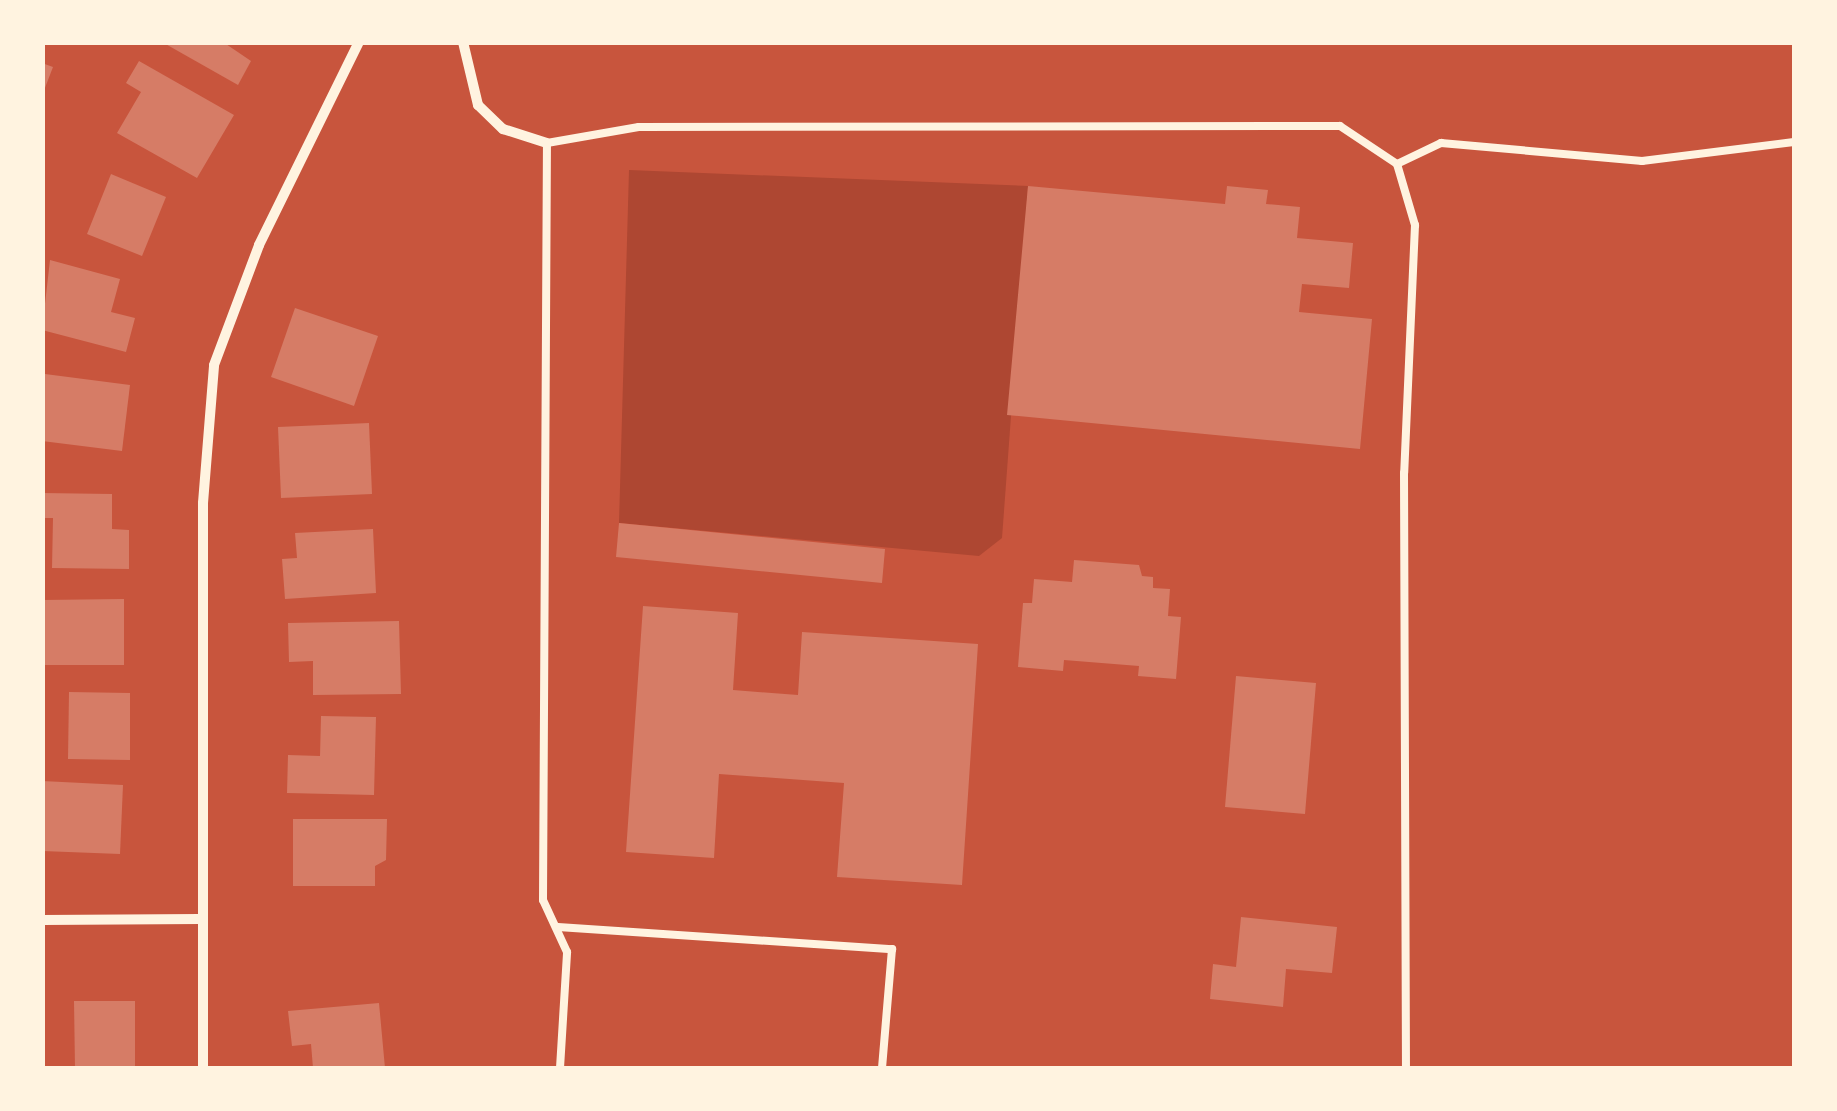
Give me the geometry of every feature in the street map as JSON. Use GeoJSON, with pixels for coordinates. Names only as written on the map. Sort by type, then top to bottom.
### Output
{"type":"FeatureCollection","features":[{"type":"Feature","properties":{"kind":"street"},"geometry":{"type":"LineString","coordinates":[[203,1068],[203,503],[214,365],[260,246],[359,42]]}},
{"type":"Feature","properties":{"kind":"street"},"geometry":{"type":"LineString","coordinates":[[463,42],[478,105],[502,129],[548,144]]}},
{"type":"Feature","properties":{"kind":"street"},"geometry":{"type":"LineString","coordinates":[[42,920],[200,919]]}},
{"type":"Feature","properties":{"kind":"lane"},"geometry":{"type":"LineString","coordinates":[[560,1068],[567,952],[543,900],[548,144],[639,128],[1340,126],[1396,164],[1415,225],[1404,473],[1406,1068]]}},
{"type":"Feature","properties":{"kind":"lane"},"geometry":{"type":"LineString","coordinates":[[1396,164],[1441,143],[1642,161],[1794,142]]}},
{"type":"Feature","properties":{"kind":"lane"},"geometry":{"type":"LineString","coordinates":[[558,927],[892,948],[882,1068]]}},
{"type":"Feature","properties":{"kind":"shaded area"},"geometry":{"type":"Polygon","coordinates":[[[629,170],[1028,186],[1002,538],[979,556],[619,523],[629,170]]]}},
{"type":"Feature","properties":{"kind":"building"},"geometry":{"type":"Polygon","coordinates":[[[162,42],[223,42],[251,61],[238,85],[162,42]]]}},
{"type":"Feature","properties":{"kind":"building"},"geometry":{"type":"Polygon","coordinates":[[[139,61],[234,115],[197,178],[117,133],[141,92],[126,83],[139,61]]]}},
{"type":"Feature","properties":{"kind":"building"},"geometry":{"type":"Polygon","coordinates":[[[42,63],[53,67],[43,93],[42,93],[42,63]]]}},
{"type":"Feature","properties":{"kind":"building"},"geometry":{"type":"Polygon","coordinates":[[[111,174],[166,197],[142,256],[87,234],[111,174]]]}},
{"type":"Feature","properties":{"kind":"building"},"geometry":{"type":"Polygon","coordinates":[[[1028,186],[1225,204],[1227,186],[1268,190],[1266,204],[1300,207],[1297,238],[1353,243],[1349,288],[1302,284],[1299,312],[1372,319],[1360,449],[1007,415],[1028,186]]]}},
{"type":"Feature","properties":{"kind":"building"},"geometry":{"type":"Polygon","coordinates":[[[50,260],[120,279],[111,312],[135,318],[126,352],[42,330],[50,260]]]}},
{"type":"Feature","properties":{"kind":"building"},"geometry":{"type":"Polygon","coordinates":[[[295,308],[378,336],[354,406],[271,377],[295,308]]]}},
{"type":"Feature","properties":{"kind":"building"},"geometry":{"type":"Polygon","coordinates":[[[45,374],[130,385],[122,451],[42,441],[45,374]]]}},
{"type":"Feature","properties":{"kind":"building"},"geometry":{"type":"Polygon","coordinates":[[[369,423],[372,494],[281,498],[278,427],[369,423]]]}},
{"type":"Feature","properties":{"kind":"building"},"geometry":{"type":"Polygon","coordinates":[[[42,493],[112,494],[112,529],[129,530],[129,569],[52,568],[53,518],[42,518],[42,493]]]}},
{"type":"Feature","properties":{"kind":"building"},"geometry":{"type":"Polygon","coordinates":[[[619,523],[885,549],[882,583],[616,557],[619,523]]]}},
{"type":"Feature","properties":{"kind":"building"},"geometry":{"type":"Polygon","coordinates":[[[373,529],[376,593],[285,599],[282,559],[297,558],[295,533],[373,529]]]}},
{"type":"Feature","properties":{"kind":"building"},"geometry":{"type":"Polygon","coordinates":[[[1074,560],[1139,565],[1142,576],[1153,577],[1153,588],[1170,589],[1168,616],[1181,617],[1176,679],[1138,676],[1139,666],[1064,660],[1063,671],[1018,667],[1023,603],[1032,603],[1034,579],[1072,582],[1074,560]]]}},
{"type":"Feature","properties":{"kind":"building"},"geometry":{"type":"Polygon","coordinates":[[[124,599],[124,665],[42,665],[42,600],[124,599]]]}},
{"type":"Feature","properties":{"kind":"building"},"geometry":{"type":"Polygon","coordinates":[[[643,606],[738,613],[733,690],[798,695],[802,632],[978,644],[962,885],[837,877],[844,783],[719,774],[714,858],[626,852],[643,606]]]}},
{"type":"Feature","properties":{"kind":"building"},"geometry":{"type":"Polygon","coordinates":[[[399,621],[401,694],[313,695],[313,661],[289,662],[288,623],[399,621]]]}},
{"type":"Feature","properties":{"kind":"building"},"geometry":{"type":"Polygon","coordinates":[[[1236,676],[1316,683],[1305,814],[1225,807],[1236,676]]]}},
{"type":"Feature","properties":{"kind":"building"},"geometry":{"type":"Polygon","coordinates":[[[69,692],[130,693],[130,760],[68,759],[69,692]]]}},
{"type":"Feature","properties":{"kind":"building"},"geometry":{"type":"Polygon","coordinates":[[[321,716],[376,717],[374,795],[287,793],[288,755],[320,756],[321,716]]]}},
{"type":"Feature","properties":{"kind":"building"},"geometry":{"type":"Polygon","coordinates":[[[42,781],[123,785],[120,854],[42,851],[42,781]]]}},
{"type":"Feature","properties":{"kind":"building"},"geometry":{"type":"Polygon","coordinates":[[[293,819],[387,819],[386,860],[375,866],[375,886],[293,886],[293,819]]]}},
{"type":"Feature","properties":{"kind":"building"},"geometry":{"type":"Polygon","coordinates":[[[1241,917],[1337,927],[1332,973],[1286,969],[1283,1007],[1210,999],[1213,964],[1236,967],[1241,917]]]}},
{"type":"Feature","properties":{"kind":"building"},"geometry":{"type":"Polygon","coordinates":[[[74,1001],[135,1001],[135,1068],[75,1068],[74,1001]]]}},
{"type":"Feature","properties":{"kind":"building"},"geometry":{"type":"Polygon","coordinates":[[[379,1003],[385,1068],[313,1068],[311,1044],[292,1046],[288,1011],[379,1003]]]}}]}
